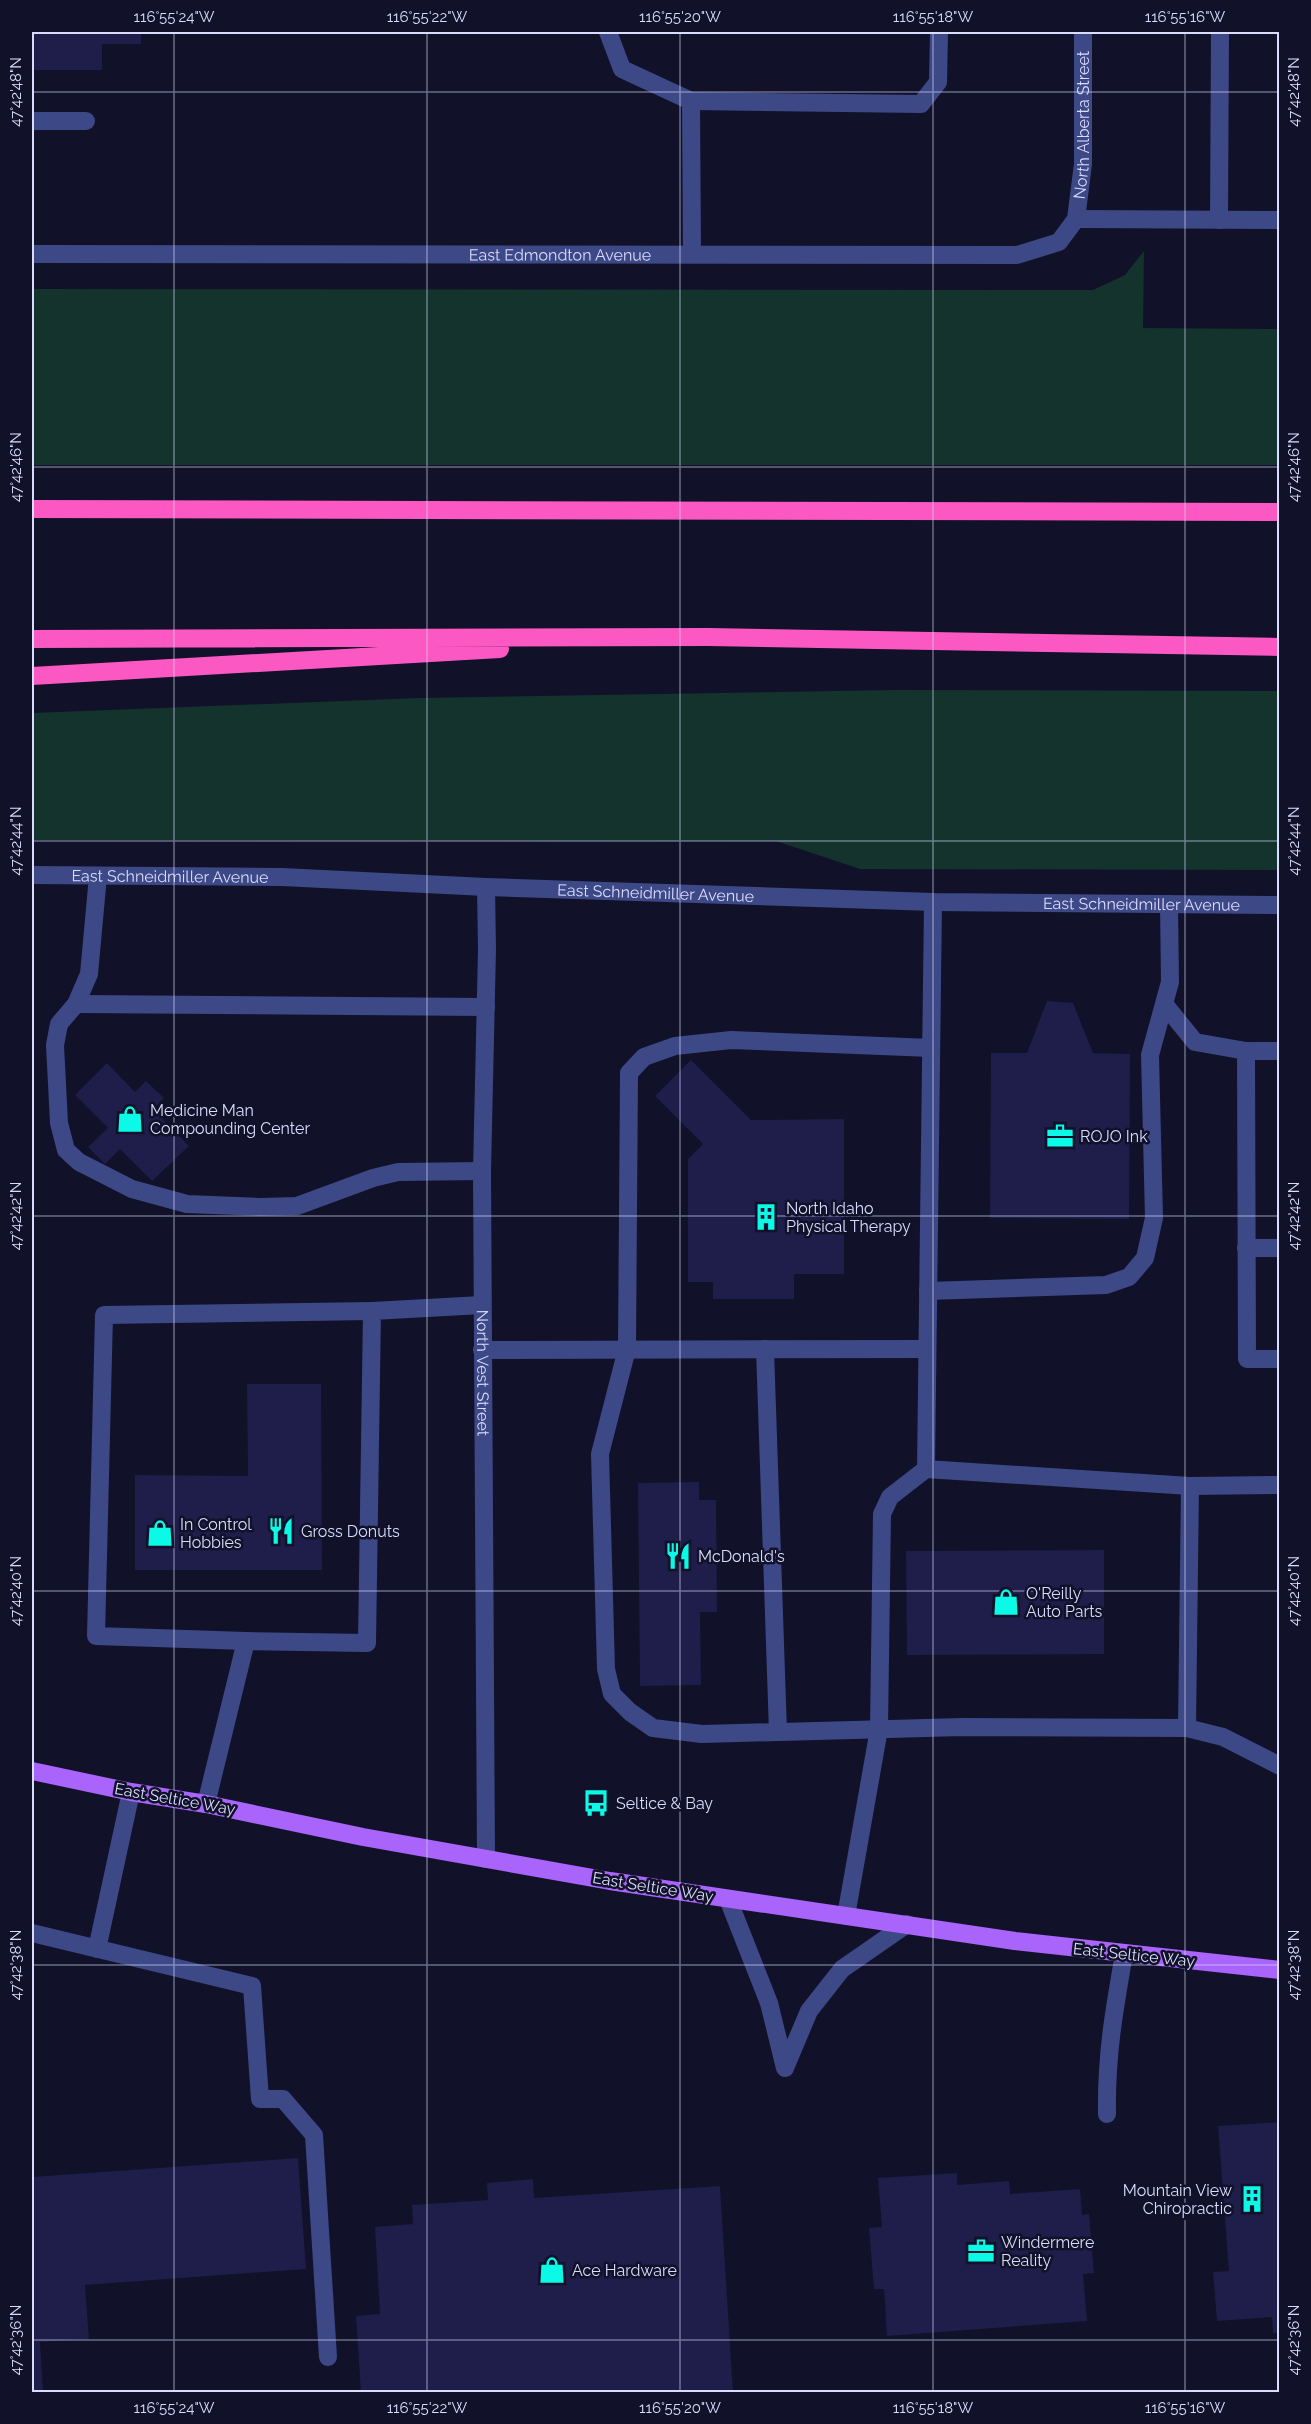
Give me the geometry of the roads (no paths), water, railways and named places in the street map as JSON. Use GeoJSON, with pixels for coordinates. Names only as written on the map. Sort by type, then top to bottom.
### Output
{"type":"FeatureCollection","features":[{"type":"Feature","properties":{"kind":"highway"},"geometry":{"type":"LineString","coordinates":[[32,510],[1280,512]]}},
{"type":"Feature","properties":{"kind":"highway"},"geometry":{"type":"LineString","coordinates":[[32,639],[708,637],[1280,647]]}},
{"type":"Feature","properties":{"kind":"highway"},"geometry":{"type":"LineString","coordinates":[[32,676],[708,637]]}},
{"type":"Feature","properties":{"kind":"main road","name":"East Seltice Way"},"geometry":{"type":"LineString","coordinates":[[32,1771],[363,1837],[728,1899],[1124,1954],[1280,1970]]}},
{"type":"Feature","properties":{"kind":"street"},"geometry":{"type":"LineString","coordinates":[[608,32],[622,69],[691,101],[921,104],[938,82],[939,32]]}},
{"type":"Feature","properties":{"kind":"street","name":"North Alberta Street"},"geometry":{"type":"LineString","coordinates":[[1076,219],[1083,164],[1083,32]]}},
{"type":"Feature","properties":{"kind":"street"},"geometry":{"type":"LineString","coordinates":[[1219,220],[1220,32]]}},
{"type":"Feature","properties":{"kind":"street"},"geometry":{"type":"LineString","coordinates":[[691,101],[692,254]]}},
{"type":"Feature","properties":{"kind":"street"},"geometry":{"type":"LineString","coordinates":[[32,121],[86,121]]}},
{"type":"Feature","properties":{"kind":"street"},"geometry":{"type":"LineString","coordinates":[[1076,219],[1280,220]]}},
{"type":"Feature","properties":{"kind":"street","name":"East Edmondton Avenue"},"geometry":{"type":"LineString","coordinates":[[32,254],[1017,255],[1059,242],[1076,219]]}},
{"type":"Feature","properties":{"kind":"street","name":"East Schneidmiller Avenue"},"geometry":{"type":"LineString","coordinates":[[32,875],[282,876],[486,887],[933,902],[1280,905]]}},
{"type":"Feature","properties":{"kind":"street"},"geometry":{"type":"LineString","coordinates":[[98,876],[90,974],[76,1004],[59,1024],[55,1045],[59,1123],[66,1150],[79,1162],[132,1189],[187,1204],[297,1206],[374,1178],[398,1172],[482,1171]]}},
{"type":"Feature","properties":{"kind":"street","name":"North Vest Street"},"geometry":{"type":"LineString","coordinates":[[486,887],[482,1171],[486,1859]]}},
{"type":"Feature","properties":{"kind":"street"},"geometry":{"type":"LineString","coordinates":[[926,1469],[933,902]]}},
{"type":"Feature","properties":{"kind":"street"},"geometry":{"type":"LineString","coordinates":[[928,1291],[1106,1284],[1129,1277],[1145,1258],[1154,1218],[1150,1054],[1170,982],[1169,904]]}},
{"type":"Feature","properties":{"kind":"street"},"geometry":{"type":"LineString","coordinates":[[76,1004],[486,1007]]}},
{"type":"Feature","properties":{"kind":"street"},"geometry":{"type":"LineString","coordinates":[[1165,1005],[1195,1042],[1245,1051],[1280,1051]]}},
{"type":"Feature","properties":{"kind":"street"},"geometry":{"type":"LineString","coordinates":[[931,1048],[731,1040],[675,1046],[644,1057],[629,1073],[627,1349],[600,1454],[606,1669],[612,1694],[630,1712],[653,1728],[702,1734],[962,1727],[1187,1728],[1223,1737],[1280,1766]]}},
{"type":"Feature","properties":{"kind":"street"},"geometry":{"type":"LineString","coordinates":[[1245,1051],[1247,1359],[1280,1359]]}},
{"type":"Feature","properties":{"kind":"street"},"geometry":{"type":"LineString","coordinates":[[1246,1248],[1280,1248]]}},
{"type":"Feature","properties":{"kind":"street"},"geometry":{"type":"LineString","coordinates":[[372,1311],[367,1643],[96,1636],[104,1315],[372,1311],[482,1305]]}},
{"type":"Feature","properties":{"kind":"street"},"geometry":{"type":"LineString","coordinates":[[482,1350],[927,1348]]}},
{"type":"Feature","properties":{"kind":"street"},"geometry":{"type":"LineString","coordinates":[[765,1349],[778,1732]]}},
{"type":"Feature","properties":{"kind":"street"},"geometry":{"type":"LineString","coordinates":[[846,1916],[879,1729],[882,1514],[890,1497],[926,1469],[1190,1486],[1280,1485]]}},
{"type":"Feature","properties":{"kind":"street"},"geometry":{"type":"LineString","coordinates":[[1187,1728],[1190,1486]]}},
{"type":"Feature","properties":{"kind":"street"},"geometry":{"type":"LineString","coordinates":[[206,1804],[246,1641]]}},
{"type":"Feature","properties":{"kind":"street"},"geometry":{"type":"LineString","coordinates":[[97,1949],[131,1792]]}},
{"type":"Feature","properties":{"kind":"street"},"geometry":{"type":"LineString","coordinates":[[728,1899],[770,2003],[785,2068],[809,2011],[842,1969],[907,1924]]}},
{"type":"Feature","properties":{"kind":"street"},"geometry":{"type":"LineString","coordinates":[[32,1933],[252,1986],[260,2099],[283,2099],[314,2135],[328,2357]]}},
{"type":"Feature","properties":{"kind":"street"},"geometry":{"type":"LineString","coordinates":[[1107,2114],[1106,2072],[1110,2034],[1124,1954]]}},
{"type":"Feature","properties":{"kind":"place","name":"Medicine Man Compounding Center"},"geometry":{"type":"Point","coordinates":[130,1119]}},
{"type":"Feature","properties":{"kind":"place","name":"ROJO Ink"},"geometry":{"type":"Point","coordinates":[1060,1136]}},
{"type":"Feature","properties":{"kind":"place","name":"North Idaho Physical Therapy"},"geometry":{"type":"Point","coordinates":[766,1217]}},
{"type":"Feature","properties":{"kind":"place","name":"Gross Donuts"},"geometry":{"type":"Point","coordinates":[281,1531]}},
{"type":"Feature","properties":{"kind":"place","name":"In Control Hobbies"},"geometry":{"type":"Point","coordinates":[160,1533]}},
{"type":"Feature","properties":{"kind":"place","name":"McDonald's"},"geometry":{"type":"Point","coordinates":[678,1556]}},
{"type":"Feature","properties":{"kind":"place","name":"O'Reilly Auto Parts"},"geometry":{"type":"Point","coordinates":[1006,1602]}},
{"type":"Feature","properties":{"kind":"place","name":"Seltice & Bay"},"geometry":{"type":"Point","coordinates":[596,1803]}},
{"type":"Feature","properties":{"kind":"place","name":"Mountain View Chiropractic"},"geometry":{"type":"Point","coordinates":[1252,2199]}},
{"type":"Feature","properties":{"kind":"place","name":"Windermere Reality"},"geometry":{"type":"Point","coordinates":[981,2251]}},
{"type":"Feature","properties":{"kind":"place","name":"Ace Hardware"},"geometry":{"type":"Point","coordinates":[552,2270]}}]}
